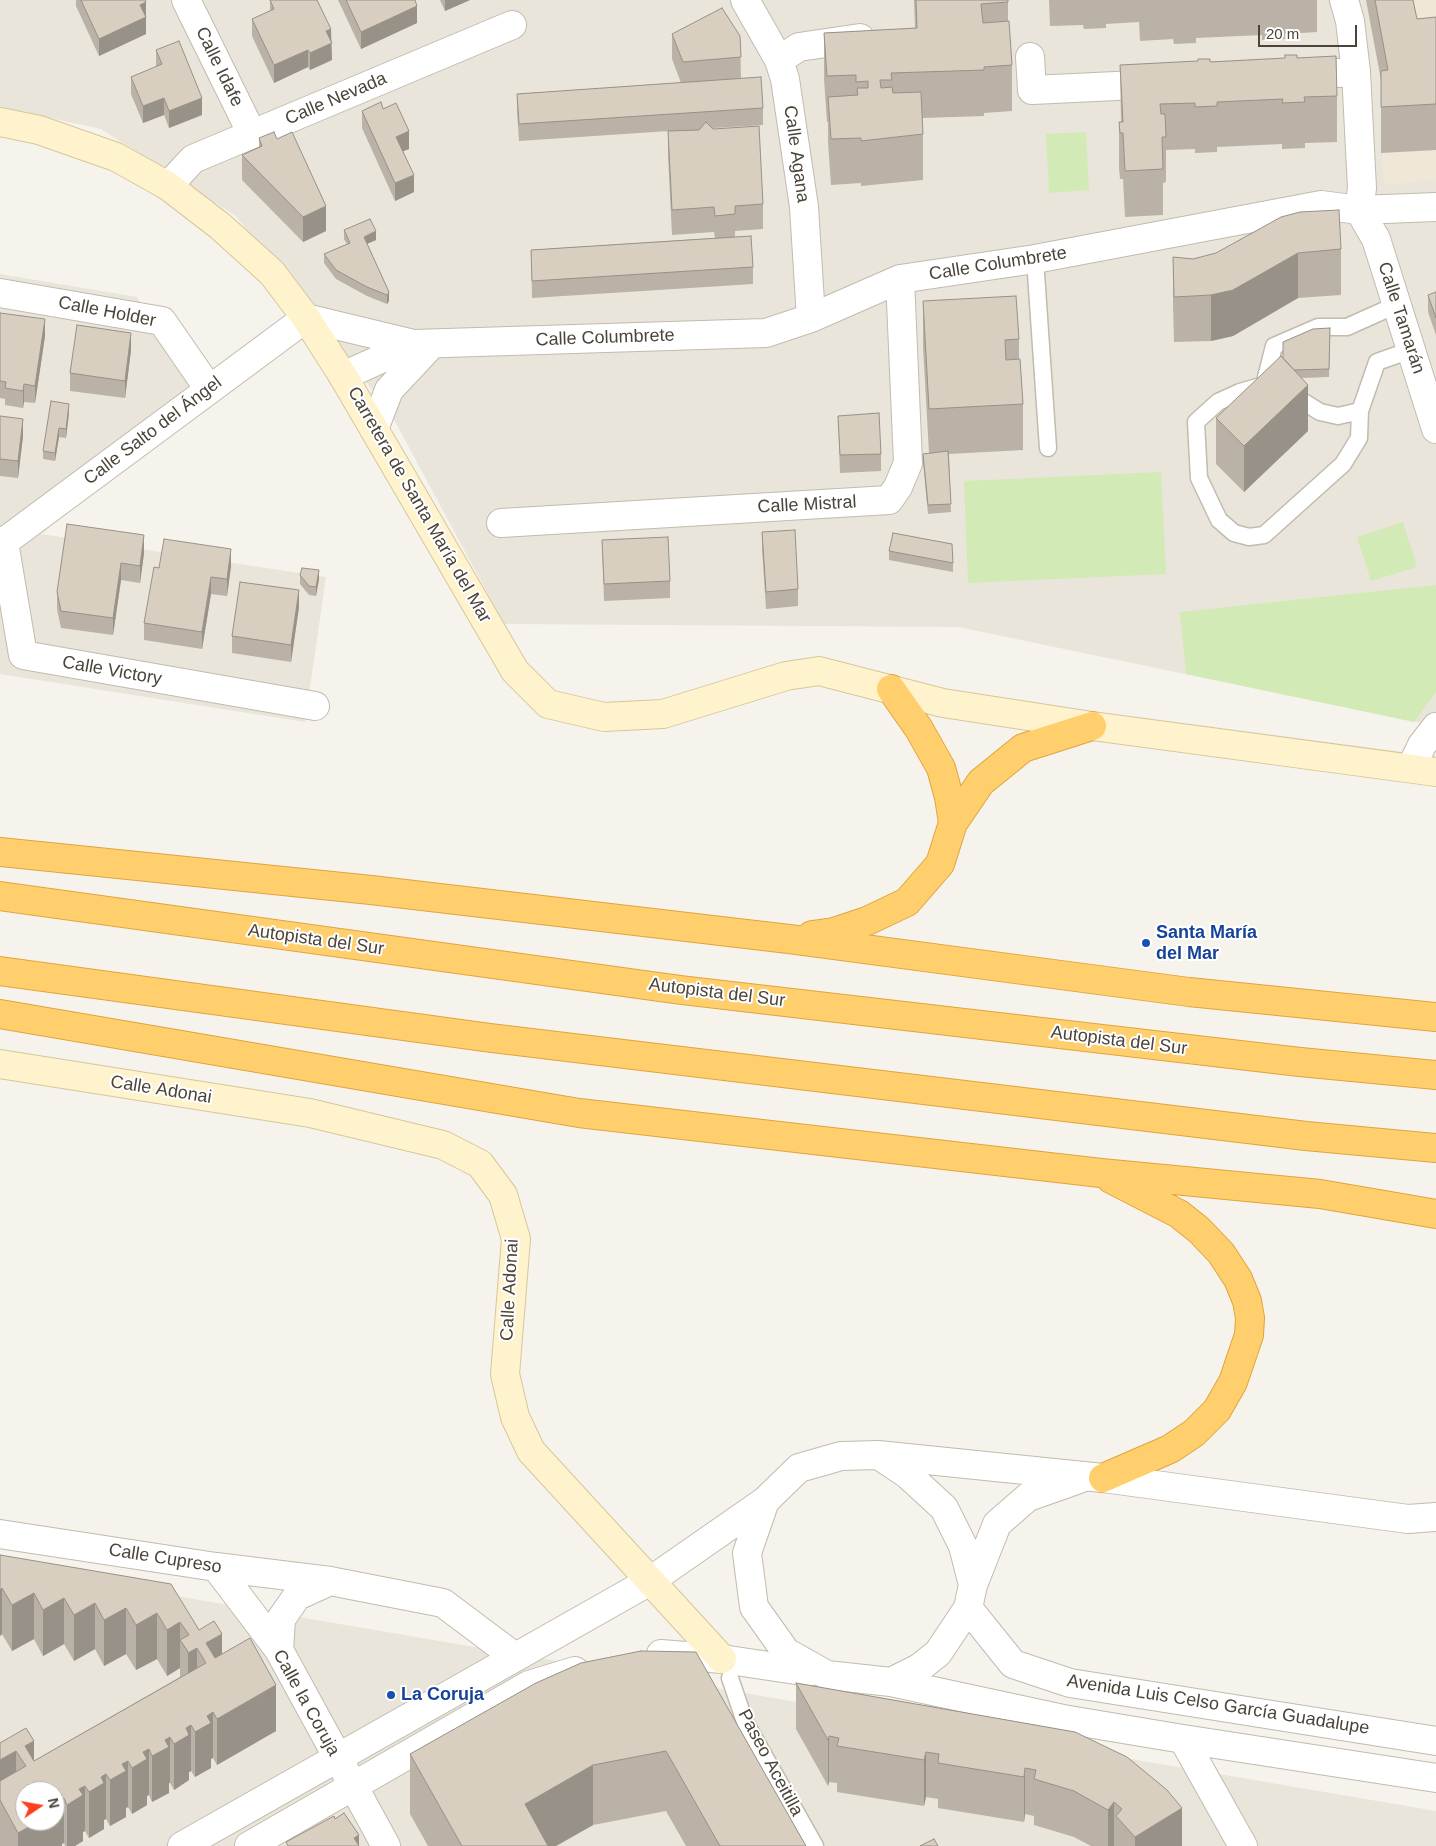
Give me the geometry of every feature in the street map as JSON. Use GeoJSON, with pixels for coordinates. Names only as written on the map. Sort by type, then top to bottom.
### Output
{"type":"FeatureCollection","features":[{"type":"Feature","properties":{"kind":"highway"},"geometry":{"type":"LineString","coordinates":[[891,689],[919,728],[941,768],[949,796],[953,823]]}},
{"type":"Feature","properties":{"kind":"highway"},"geometry":{"type":"LineString","coordinates":[[789,939],[834,932],[859,924],[907,902],[940,864],[953,823],[981,782],[1023,748],[1092,726]]}},
{"type":"Feature","properties":{"kind":"highway"},"geometry":{"type":"LineString","coordinates":[[0,852],[371,890],[789,939],[1189,992],[1436,1017]]}},
{"type":"Feature","properties":{"kind":"highway","name":"Autopista del Sur"},"geometry":{"type":"LineString","coordinates":[[0,896],[681,990],[1300,1062],[1436,1075]]}},
{"type":"Feature","properties":{"kind":"highway"},"geometry":{"type":"LineString","coordinates":[[0,971],[491,1038],[1297,1135],[1436,1148]]}},
{"type":"Feature","properties":{"kind":"highway"},"geometry":{"type":"LineString","coordinates":[[0,1014],[579,1113],[1101,1173],[1320,1194],[1436,1214]]}},
{"type":"Feature","properties":{"kind":"highway"},"geometry":{"type":"LineString","coordinates":[[1094,1477],[1170,1450],[1194,1434],[1217,1410],[1233,1382],[1249,1335],[1250,1318],[1247,1301],[1238,1279],[1221,1253],[1199,1230],[1179,1214],[1101,1173]]}},
{"type":"Feature","properties":{"kind":"main road","name":"Carretera de Santa María del Mar"},"geometry":{"type":"LineString","coordinates":[[0,122],[40,130],[116,157],[168,186],[220,226],[272,273],[306,318],[343,376],[515,671],[548,704],[604,717],[663,714],[786,676],[819,671],[944,703],[1092,726],[1423,770]]}},
{"type":"Feature","properties":{"kind":"main road","name":"Calle Adonai"},"geometry":{"type":"LineString","coordinates":[[0,1064],[310,1113],[443,1145],[480,1164],[502,1194],[516,1239],[505,1374],[515,1417],[531,1451],[650,1581],[726,1668]]}},
{"type":"Feature","properties":{"kind":"street","name":"Calle Idafe"},"geometry":{"type":"LineString","coordinates":[[186,0],[252,134]]}},
{"type":"Feature","properties":{"kind":"street","name":"Calle Agana"},"geometry":{"type":"LineString","coordinates":[[746,0],[779,60],[785,80],[804,207],[811,318]]}},
{"type":"Feature","properties":{"kind":"street"},"geometry":{"type":"LineString","coordinates":[[1344,0],[1350,22],[1356,72],[1362,188],[1359,210]]}},
{"type":"Feature","properties":{"kind":"street","name":"Calle Nevada"},"geometry":{"type":"LineString","coordinates":[[168,186],[193,159],[512,25]]}},
{"type":"Feature","properties":{"kind":"street"},"geometry":{"type":"LineString","coordinates":[[779,60],[799,47],[886,35]]}},
{"type":"Feature","properties":{"kind":"street"},"geometry":{"type":"LineString","coordinates":[[1030,57],[1032,90],[1187,82]]}},
{"type":"Feature","properties":{"kind":"street"},"geometry":{"type":"LineString","coordinates":[[1275,77],[1356,72]]}},
{"type":"Feature","properties":{"kind":"street","name":"Calle Columbrete"},"geometry":{"type":"LineString","coordinates":[[306,318],[423,344],[766,332],[811,318],[900,279],[1036,259],[1321,205],[1359,210],[1436,208]]}},
{"type":"Feature","properties":{"kind":"street"},"geometry":{"type":"LineString","coordinates":[[1376,239],[1383,230],[1400,221],[1436,208]]}},
{"type":"Feature","properties":{"kind":"street","name":"Calle Tamarán"},"geometry":{"type":"LineString","coordinates":[[1359,210],[1376,239],[1436,429]]}},
{"type":"Feature","properties":{"kind":"street","name":"Calle Mistral"},"geometry":{"type":"LineString","coordinates":[[501,523],[889,500],[898,487],[908,462],[900,279]]}},
{"type":"Feature","properties":{"kind":"street","name":"Calle Holder"},"geometry":{"type":"LineString","coordinates":[[0,293],[162,320],[209,390]]}},
{"type":"Feature","properties":{"kind":"street","name":"Calle Salto del Ángel"},"geometry":{"type":"LineString","coordinates":[[2,542],[306,318]]}},
{"type":"Feature","properties":{"kind":"street"},"geometry":{"type":"LineString","coordinates":[[374,429],[389,390],[423,344]]}},
{"type":"Feature","properties":{"kind":"street","name":"Calle Columbrete"},"geometry":{"type":"LineString","coordinates":[[343,376],[423,344]]}},
{"type":"Feature","properties":{"kind":"street","name":"Calle Victory"},"geometry":{"type":"LineString","coordinates":[[2,542],[23,655],[315,706]]}},
{"type":"Feature","properties":{"kind":"street"},"geometry":{"type":"LineString","coordinates":[[1423,770],[1422,745],[1436,728]]}},
{"type":"Feature","properties":{"kind":"street"},"geometry":{"type":"LineString","coordinates":[[878,1455],[907,1474],[944,1508],[963,1546],[970,1597]]}},
{"type":"Feature","properties":{"kind":"street"},"geometry":{"type":"LineString","coordinates":[[182,1846],[650,1581],[765,1501],[799,1468],[842,1456],[878,1455],[1094,1477],[1390,1517],[1408,1519],[1436,1517]]}},
{"type":"Feature","properties":{"kind":"street"},"geometry":{"type":"LineString","coordinates":[[891,1682],[919,1668],[938,1653],[970,1597],[997,1524],[1028,1498],[1094,1477]]}},
{"type":"Feature","properties":{"kind":"street"},"geometry":{"type":"LineString","coordinates":[[765,1501],[747,1553],[754,1607],[786,1652],[827,1675]]}},
{"type":"Feature","properties":{"kind":"street","name":"Calle Cupreso"},"geometry":{"type":"LineString","coordinates":[[0,1534],[216,1568],[330,1581],[444,1603],[515,1657]]}},
{"type":"Feature","properties":{"kind":"street","name":"Calle la Coruja"},"geometry":{"type":"LineString","coordinates":[[216,1568],[278,1650],[386,1846]]}},
{"type":"Feature","properties":{"kind":"street"},"geometry":{"type":"LineString","coordinates":[[278,1650],[282,1620],[297,1596],[330,1581]]}},
{"type":"Feature","properties":{"kind":"street","name":"Avenida Luis Celso García Guadalupe"},"geometry":{"type":"LineString","coordinates":[[970,1597],[1013,1664],[1070,1683],[1436,1741]]}},
{"type":"Feature","properties":{"kind":"street"},"geometry":{"type":"LineString","coordinates":[[639,1661],[658,1654],[902,1704],[1063,1719]]}},
{"type":"Feature","properties":{"kind":"street"},"geometry":{"type":"LineString","coordinates":[[249,1846],[529,1685],[602,1662]]}},
{"type":"Feature","properties":{"kind":"street"},"geometry":{"type":"LineString","coordinates":[[726,1668],[827,1675],[891,1682],[1063,1719],[1436,1778]]}},
{"type":"Feature","properties":{"kind":"street"},"geometry":{"type":"LineString","coordinates":[[1183,1739],[1243,1846]]}},
{"type":"Feature","properties":{"kind":"lane"},"geometry":{"type":"LineString","coordinates":[[1036,259],[1048,448]]}},
{"type":"Feature","properties":{"kind":"lane"},"geometry":{"type":"LineString","coordinates":[[1264,385],[1274,346],[1318,327],[1347,327],[1396,305]]}},
{"type":"Feature","properties":{"kind":"lane"},"geometry":{"type":"LineString","coordinates":[[1360,411],[1338,416],[1320,412],[1291,394],[1264,385],[1240,392],[1218,402],[1196,422],[1199,478],[1219,520],[1234,533],[1249,537],[1264,535],[1343,464],[1360,438],[1360,411],[1377,362],[1411,350]]}},
{"type":"Feature","properties":{"kind":"lane","name":"Paseo Aceitilla"},"geometry":{"type":"LineString","coordinates":[[726,1668],[746,1722],[814,1846]]}},
{"type":"Feature","properties":{"kind":"shaded area"},"geometry":{"type":"Polygon","coordinates":[[[0,0],[1436,0],[1436,726],[958,627],[504,624],[391,414],[236,216],[101,129],[0,107],[0,0]]]}},
{"type":"Feature","properties":{"kind":"shaded area"},"geometry":{"type":"Polygon","coordinates":[[[1366,0],[1436,0],[1436,179],[1384,185],[1381,116],[1388,116],[1366,0]]]}},
{"type":"Feature","properties":{"kind":"shaded area"},"geometry":{"type":"Polygon","coordinates":[[[0,274],[137,297],[204,406],[41,534],[326,577],[305,722],[0,674],[0,274]]]}},
{"type":"Feature","properties":{"kind":"shaded area"},"geometry":{"type":"Polygon","coordinates":[[[0,1566],[1436,1811],[1436,1846],[0,1846],[0,1566]]]}},
{"type":"Feature","properties":{"kind":"green space"},"geometry":{"type":"Polygon","coordinates":[[[1086,132],[1089,190],[1049,193],[1046,134],[1086,132]]]}},
{"type":"Feature","properties":{"kind":"green space"},"geometry":{"type":"Polygon","coordinates":[[[1161,472],[1166,574],[968,583],[964,481],[1161,472]]]}},
{"type":"Feature","properties":{"kind":"green space"},"geometry":{"type":"Polygon","coordinates":[[[1403,522],[1417,567],[1371,581],[1357,537],[1403,522]]]}},
{"type":"Feature","properties":{"kind":"green space"},"geometry":{"type":"Polygon","coordinates":[[[1436,585],[1436,692],[1414,722],[1186,674],[1180,612],[1436,585]]]}},
{"type":"Feature","properties":{"kind":"building"},"geometry":{"type":"Polygon","coordinates":[[[81,0],[145,0],[146,2],[140,5],[146,17],[99,39],[81,0]]]}},
{"type":"Feature","properties":{"kind":"building"},"geometry":{"type":"Polygon","coordinates":[[[270,0],[317,0],[331,29],[326,31],[332,43],[310,53],[308,50],[274,65],[252,19],[274,9],[270,0]]]}},
{"type":"Feature","properties":{"kind":"building"},"geometry":{"type":"Polygon","coordinates":[[[346,0],[415,0],[417,6],[361,32],[346,0]]]}},
{"type":"Feature","properties":{"kind":"building"},"geometry":{"type":"Polygon","coordinates":[[[916,0],[1008,0],[1008,2],[981,4],[983,23],[1009,21],[1012,65],[984,67],[984,70],[891,73],[892,80],[880,80],[881,88],[892,87],[893,93],[921,92],[923,134],[861,141],[861,138],[831,139],[828,97],[858,95],[857,88],[868,88],[868,81],[856,82],[856,75],[827,76],[824,33],[917,28],[916,0]]]}},
{"type":"Feature","properties":{"kind":"building"},"geometry":{"type":"Polygon","coordinates":[[[1375,0],[1413,0],[1417,19],[1436,17],[1436,104],[1381,107],[1381,71],[1388,70],[1375,0]]]}},
{"type":"Feature","properties":{"kind":"building"},"geometry":{"type":"Polygon","coordinates":[[[722,8],[740,36],[741,57],[683,62],[672,34],[722,8]]]}},
{"type":"Feature","properties":{"kind":"building"},"geometry":{"type":"Polygon","coordinates":[[[179,41],[202,98],[169,111],[164,98],[143,106],[131,77],[162,64],[156,50],[179,41]]]}},
{"type":"Feature","properties":{"kind":"building"},"geometry":{"type":"Polygon","coordinates":[[[1285,55],[1297,55],[1297,58],[1336,56],[1337,96],[1304,97],[1305,102],[1282,103],[1283,99],[1217,102],[1217,106],[1195,107],[1195,103],[1160,104],[1161,114],[1165,114],[1166,137],[1162,137],[1163,169],[1125,171],[1123,133],[1120,133],[1119,122],[1123,122],[1120,65],[1198,61],[1198,59],[1210,59],[1210,62],[1285,58],[1285,55]]]}},
{"type":"Feature","properties":{"kind":"building"},"geometry":{"type":"Polygon","coordinates":[[[761,77],[763,108],[519,124],[517,94],[761,77]]]}},
{"type":"Feature","properties":{"kind":"building"},"geometry":{"type":"Polygon","coordinates":[[[381,102],[383,109],[396,103],[409,131],[396,137],[414,175],[395,183],[362,111],[381,102]]]}},
{"type":"Feature","properties":{"kind":"building"},"geometry":{"type":"Polygon","coordinates":[[[706,122],[713,129],[759,126],[763,204],[735,206],[735,214],[715,216],[714,207],[672,210],[668,131],[699,130],[706,122]]]}},
{"type":"Feature","properties":{"kind":"building"},"geometry":{"type":"Polygon","coordinates":[[[274,132],[277,139],[292,132],[326,206],[303,217],[242,155],[262,146],[259,138],[274,132]]]}},
{"type":"Feature","properties":{"kind":"building"},"geometry":{"type":"Polygon","coordinates":[[[1339,210],[1341,249],[1298,253],[1233,290],[1211,295],[1174,297],[1173,257],[1193,259],[1216,253],[1281,217],[1300,212],[1339,210]]]}},
{"type":"Feature","properties":{"kind":"building"},"geometry":{"type":"Polygon","coordinates":[[[370,219],[376,231],[364,237],[389,292],[387,295],[367,287],[336,270],[324,254],[350,243],[344,230],[370,219]]]}},
{"type":"Feature","properties":{"kind":"building"},"geometry":{"type":"Polygon","coordinates":[[[751,236],[753,267],[532,281],[531,250],[751,236]]]}},
{"type":"Feature","properties":{"kind":"building"},"geometry":{"type":"Polygon","coordinates":[[[1436,292],[1436,318],[1428,295],[1436,292]]]}},
{"type":"Feature","properties":{"kind":"building"},"geometry":{"type":"Polygon","coordinates":[[[1016,296],[1019,339],[1005,340],[1006,360],[1020,359],[1023,404],[929,409],[923,301],[1016,296]]]}},
{"type":"Feature","properties":{"kind":"building"},"geometry":{"type":"Polygon","coordinates":[[[0,313],[45,319],[35,386],[24,384],[23,391],[5,388],[6,382],[0,381],[0,313]]]}},
{"type":"Feature","properties":{"kind":"building"},"geometry":{"type":"Polygon","coordinates":[[[77,325],[131,333],[125,381],[70,373],[77,325]]]}},
{"type":"Feature","properties":{"kind":"building"},"geometry":{"type":"Polygon","coordinates":[[[1330,328],[1329,369],[1294,370],[1283,358],[1283,342],[1313,329],[1330,328]]]}},
{"type":"Feature","properties":{"kind":"building"},"geometry":{"type":"Polygon","coordinates":[[[1281,356],[1308,385],[1244,446],[1216,418],[1281,356]]]}},
{"type":"Feature","properties":{"kind":"building"},"geometry":{"type":"Polygon","coordinates":[[[51,401],[69,404],[66,429],[59,428],[55,453],[43,451],[51,401]]]}},
{"type":"Feature","properties":{"kind":"building"},"geometry":{"type":"Polygon","coordinates":[[[879,413],[881,454],[840,455],[838,416],[879,413]]]}},
{"type":"Feature","properties":{"kind":"building"},"geometry":{"type":"Polygon","coordinates":[[[0,416],[23,419],[18,461],[0,459],[0,416]]]}},
{"type":"Feature","properties":{"kind":"building"},"geometry":{"type":"Polygon","coordinates":[[[948,451],[951,504],[928,505],[923,454],[948,451]]]}},
{"type":"Feature","properties":{"kind":"building"},"geometry":{"type":"Polygon","coordinates":[[[67,524],[144,535],[140,566],[121,563],[113,618],[61,611],[57,592],[67,524]]]}},
{"type":"Feature","properties":{"kind":"building"},"geometry":{"type":"Polygon","coordinates":[[[795,530],[798,589],[766,592],[762,532],[795,530]]]}},
{"type":"Feature","properties":{"kind":"building"},"geometry":{"type":"Polygon","coordinates":[[[893,533],[952,544],[953,563],[889,551],[893,533]]]}},
{"type":"Feature","properties":{"kind":"building"},"geometry":{"type":"Polygon","coordinates":[[[668,537],[670,581],[604,584],[602,540],[668,537]]]}},
{"type":"Feature","properties":{"kind":"building"},"geometry":{"type":"Polygon","coordinates":[[[164,539],[231,549],[227,579],[211,577],[202,632],[144,623],[154,567],[159,568],[164,539]]]}},
{"type":"Feature","properties":{"kind":"building"},"geometry":{"type":"Polygon","coordinates":[[[302,568],[319,570],[316,587],[309,586],[300,575],[302,568]]]}},
{"type":"Feature","properties":{"kind":"building"},"geometry":{"type":"Polygon","coordinates":[[[240,582],[299,590],[291,645],[232,636],[240,582]]]}},
{"type":"Feature","properties":{"kind":"building"},"geometry":{"type":"Polygon","coordinates":[[[0,1555],[171,1584],[199,1630],[214,1621],[222,1634],[206,1643],[215,1658],[250,1638],[276,1685],[217,1719],[213,1712],[207,1716],[211,1723],[195,1732],[191,1725],[186,1728],[189,1735],[174,1744],[170,1737],[165,1740],[169,1747],[152,1756],[149,1749],[143,1752],[147,1759],[132,1768],[128,1761],[122,1764],[126,1771],[110,1780],[106,1774],[101,1777],[104,1783],[89,1792],[85,1786],[79,1789],[83,1795],[67,1805],[65,1800],[65,1781],[15,1781],[15,1828],[0,1800],[0,1781],[26,1766],[16,1751],[0,1760],[0,1743],[26,1728],[34,1741],[25,1746],[34,1761],[206,1663],[197,1648],[188,1653],[180,1640],[189,1635],[180,1622],[167,1630],[157,1613],[136,1625],[126,1608],[104,1620],[95,1603],[74,1615],[64,1598],[43,1610],[34,1593],[12,1605],[2,1588],[0,1590],[0,1555]]]}},
{"type":"Feature","properties":{"kind":"building"},"geometry":{"type":"Polygon","coordinates":[[[641,1651],[696,1652],[806,1846],[720,1846],[666,1751],[593,1765],[525,1804],[548,1846],[462,1846],[410,1754],[536,1683],[581,1663],[641,1651]]]}},
{"type":"Feature","properties":{"kind":"building"},"geometry":{"type":"Polygon","coordinates":[[[796,1683],[1075,1732],[1127,1757],[1167,1790],[1182,1808],[1135,1837],[1116,1816],[1122,1809],[1114,1802],[1108,1810],[1074,1791],[1034,1779],[1036,1770],[1025,1768],[1024,1777],[938,1763],[939,1754],[926,1752],[924,1760],[837,1746],[839,1738],[829,1736],[828,1740],[796,1683]]]}},
{"type":"Feature","properties":{"kind":"building"},"geometry":{"type":"Polygon","coordinates":[[[344,1813],[359,1835],[354,1838],[359,1846],[288,1846],[286,1842],[334,1816],[335,1819],[344,1813]]]}},
{"type":"Feature","properties":{"kind":"building"},"geometry":{"type":"Polygon","coordinates":[[[934,1839],[938,1846],[920,1846],[934,1839]]]}},
{"type":"Feature","properties":{"kind":"place","name":"Santa María del Mar"},"geometry":{"type":"Point","coordinates":[1146,943]}},
{"type":"Feature","properties":{"kind":"place","name":"La Coruja"},"geometry":{"type":"Point","coordinates":[391,1695]}}]}
